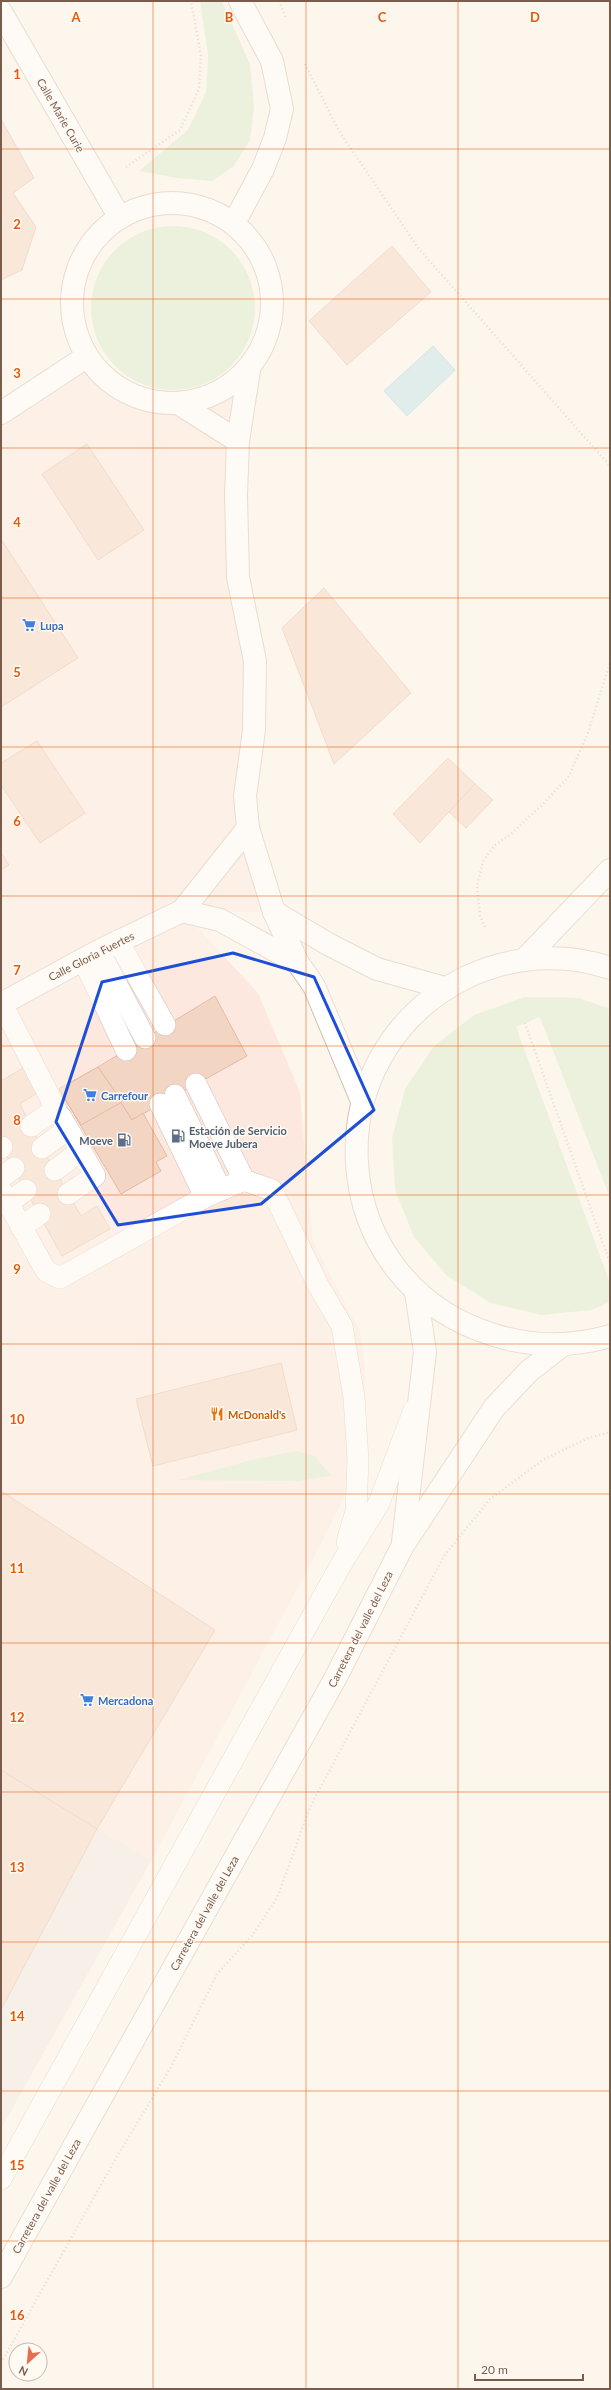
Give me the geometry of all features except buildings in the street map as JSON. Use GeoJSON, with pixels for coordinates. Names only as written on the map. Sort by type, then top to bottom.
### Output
{"type":"FeatureCollection","features":[{"type":"Feature","properties":{"kind":"street"},"geometry":{"type":"LineString","coordinates":[[235,221],[263,169],[275,138],[282,109],[279,87],[272,61],[240,1]]}},
{"type":"Feature","properties":{"kind":"street","name":"Calle Marie Curie"},"geometry":{"type":"LineString","coordinates":[[1,12],[120,218]]}},
{"type":"Feature","properties":{"kind":"street"},"geometry":{"type":"LineString","coordinates":[[166,203],[217,210],[235,221],[260,255],[271,284],[273,314],[265,344],[249,370],[225,390],[196,402],[164,404],[134,397],[107,380],[86,357],[74,327],[71,296],[79,265],[96,238],[120,218],[140,208],[166,203]]}},
{"type":"Feature","properties":{"kind":"street"},"geometry":{"type":"LineString","coordinates":[[1,413],[86,357]]}},
{"type":"Feature","properties":{"kind":"street"},"geometry":{"type":"LineString","coordinates":[[249,370],[238,441],[236,495],[238,577],[255,662],[254,730],[245,796],[248,828],[274,912],[298,963],[314,986],[362,1101]]}},
{"type":"Feature","properties":{"kind":"street"},"geometry":{"type":"LineString","coordinates":[[178,403],[238,441]]}},
{"type":"Feature","properties":{"kind":"street"},"geometry":{"type":"LineString","coordinates":[[248,828],[182,911],[220,920],[298,963]]}},
{"type":"Feature","properties":{"kind":"street"},"geometry":{"type":"LineString","coordinates":[[525,959],[610,870]]}},
{"type":"Feature","properties":{"kind":"street","name":"Calle Gloria Fuertes"},"geometry":{"type":"LineString","coordinates":[[2,1004],[118,941],[182,911]]}},
{"type":"Feature","properties":{"kind":"street"},"geometry":{"type":"LineString","coordinates":[[274,912],[377,969],[445,988]]}},
{"type":"Feature","properties":{"kind":"street"},"geometry":{"type":"LineString","coordinates":[[610,968],[562,958],[525,959],[483,969],[445,988],[417,1010],[393,1037],[374,1068],[362,1101],[356,1138],[357,1175],[365,1212],[380,1246],[416,1292],[441,1312],[470,1328],[516,1342],[564,1344],[610,1336]]}},
{"type":"Feature","properties":{"kind":"street","name":"Carretera del valle del Leza"},"geometry":{"type":"LineString","coordinates":[[402,1547],[422,1389],[425,1352],[416,1292]]}},
{"type":"Feature","properties":{"kind":"street","name":"Carretera del valle del Leza"},"geometry":{"type":"LineString","coordinates":[[1,2277],[336,1677],[402,1547],[494,1408],[528,1371],[564,1344]]}},
{"type":"Feature","properties":{"kind":"lane"},"geometry":{"type":"LineString","coordinates":[[118,941],[165,1025]]}},
{"type":"Feature","properties":{"kind":"lane"},"geometry":{"type":"LineString","coordinates":[[91,955],[145,1038]]}},
{"type":"Feature","properties":{"kind":"lane"},"geometry":{"type":"LineString","coordinates":[[91,955],[126,1050]]}},
{"type":"Feature","properties":{"kind":"lane"},"geometry":{"type":"LineString","coordinates":[[2,1004],[56,1109],[95,1176],[68,1194]]}},
{"type":"Feature","properties":{"kind":"lane"},"geometry":{"type":"LineString","coordinates":[[196,1084],[244,1180],[272,1190],[318,1285],[342,1326],[354,1397],[358,1460],[356,1511],[339,1568]]}},
{"type":"Feature","properties":{"kind":"lane"},"geometry":{"type":"LineString","coordinates":[[168,1099],[213,1194]]}},
{"type":"Feature","properties":{"kind":"lane"},"geometry":{"type":"LineString","coordinates":[[31,1126],[56,1109]]}},
{"type":"Feature","properties":{"kind":"lane"},"geometry":{"type":"LineString","coordinates":[[42,1148],[68,1129]]}},
{"type":"Feature","properties":{"kind":"lane"},"geometry":{"type":"LineString","coordinates":[[55,1170],[81,1151]]}},
{"type":"Feature","properties":{"kind":"lane"},"geometry":{"type":"LineString","coordinates":[[26,1190],[5,1196],[46,1271],[60,1278],[213,1194],[244,1180]]}},
{"type":"Feature","properties":{"kind":"lane"},"geometry":{"type":"LineString","coordinates":[[21,1227],[40,1214]]}},
{"type":"Feature","properties":{"kind":"lane"},"geometry":{"type":"LineString","coordinates":[[1,2179],[339,1568],[380,1503],[422,1389]]}},
{"type":"Feature","properties":{"kind":"path"},"geometry":{"type":"LineString","coordinates":[[100,184],[149,153],[180,130],[199,89],[201,56],[192,1]]}},
{"type":"Feature","properties":{"kind":"path"},"geometry":{"type":"LineString","coordinates":[[278,1],[287,22]]}},
{"type":"Feature","properties":{"kind":"path"},"geometry":{"type":"LineString","coordinates":[[302,56],[339,130],[419,249],[610,466]]}},
{"type":"Feature","properties":{"kind":"path"},"geometry":{"type":"LineString","coordinates":[[485,927],[480,916],[477,886],[483,861],[495,845],[510,834],[542,805],[569,776],[588,733],[610,662]]}},
{"type":"Feature","properties":{"kind":"path"},"geometry":{"type":"LineString","coordinates":[[525,1023],[610,1263]]}},
{"type":"Feature","properties":{"kind":"path"},"geometry":{"type":"LineString","coordinates":[[1,2363],[116,2158],[171,2067],[217,1974],[251,1937],[277,1898],[310,1808],[444,1556],[496,1495],[543,1460],[586,1439],[610,1432]]}},
{"type":"Feature","properties":{"kind":"highlighted area"},"geometry":{"type":"Polygon","coordinates":[[[233,953],[314,977],[374,1110],[261,1204],[118,1225],[56,1122],[102,982],[233,953]]]}},
{"type":"Feature","properties":{"kind":"shaded area"},"geometry":{"type":"Polygon","coordinates":[[[86,357],[107,381],[134,397],[165,404],[196,402],[225,390],[244,407],[247,613],[245,796],[274,912],[182,911],[258,993],[300,1092],[313,1241],[360,1332],[365,1367],[364,1426],[344,1497],[317,1552],[151,1861],[1,1770],[1,413],[86,357]]]}},
{"type":"Feature","properties":{"kind":"shaded area"},"geometry":{"type":"Polygon","coordinates":[[[1,1770],[151,1861],[1,2129],[1,1770]]]}},
{"type":"Feature","properties":{"kind":"green space"},"geometry":{"type":"Polygon","coordinates":[[[200,1],[222,1],[250,64],[254,107],[250,140],[234,166],[212,181],[177,178],[139,171],[188,130],[206,92],[208,55],[200,1]]]}},
{"type":"Feature","properties":{"kind":"green space"},"geometry":{"type":"Polygon","coordinates":[[[165,226],[181,226],[204,232],[219,240],[231,250],[241,262],[252,284],[255,308],[252,332],[241,354],[231,366],[219,376],[197,387],[181,390],[165,390],[149,387],[127,376],[115,366],[105,354],[94,332],[91,316],[91,300],[94,284],[105,262],[115,250],[127,240],[149,229],[165,226]]]}},
{"type":"Feature","properties":{"kind":"green space"},"geometry":{"type":"Polygon","coordinates":[[[525,997],[579,998],[610,1009],[610,1198],[540,1017],[516,1027],[610,1283],[610,1302],[592,1310],[541,1315],[491,1303],[447,1276],[414,1237],[395,1190],[392,1138],[405,1089],[434,1046],[474,1015],[525,997]]]}},
{"type":"Feature","properties":{"kind":"green space"},"geometry":{"type":"Polygon","coordinates":[[[297,1451],[315,1456],[331,1476],[298,1481],[178,1480],[255,1459],[297,1451]]]}},
{"type":"Feature","properties":{"kind":"water"},"geometry":{"type":"Polygon","coordinates":[[[433,346],[455,370],[407,416],[384,391],[433,346]]]}},
{"type":"Feature","properties":{"kind":"place","name":"Lupa"},"geometry":{"type":"Point","coordinates":[29,625]}},
{"type":"Feature","properties":{"kind":"place","name":"Carrefour"},"geometry":{"type":"Point","coordinates":[90,1095]}},
{"type":"Feature","properties":{"kind":"place","name":"Estación de Servicio Moeve Jubera"},"geometry":{"type":"Point","coordinates":[178,1136]}},
{"type":"Feature","properties":{"kind":"place","name":"Moeve"},"geometry":{"type":"Point","coordinates":[124,1140]}},
{"type":"Feature","properties":{"kind":"place","name":"McDonald's"},"geometry":{"type":"Point","coordinates":[217,1414]}},
{"type":"Feature","properties":{"kind":"place","name":"Mercadona"},"geometry":{"type":"Point","coordinates":[87,1700]}}]}
